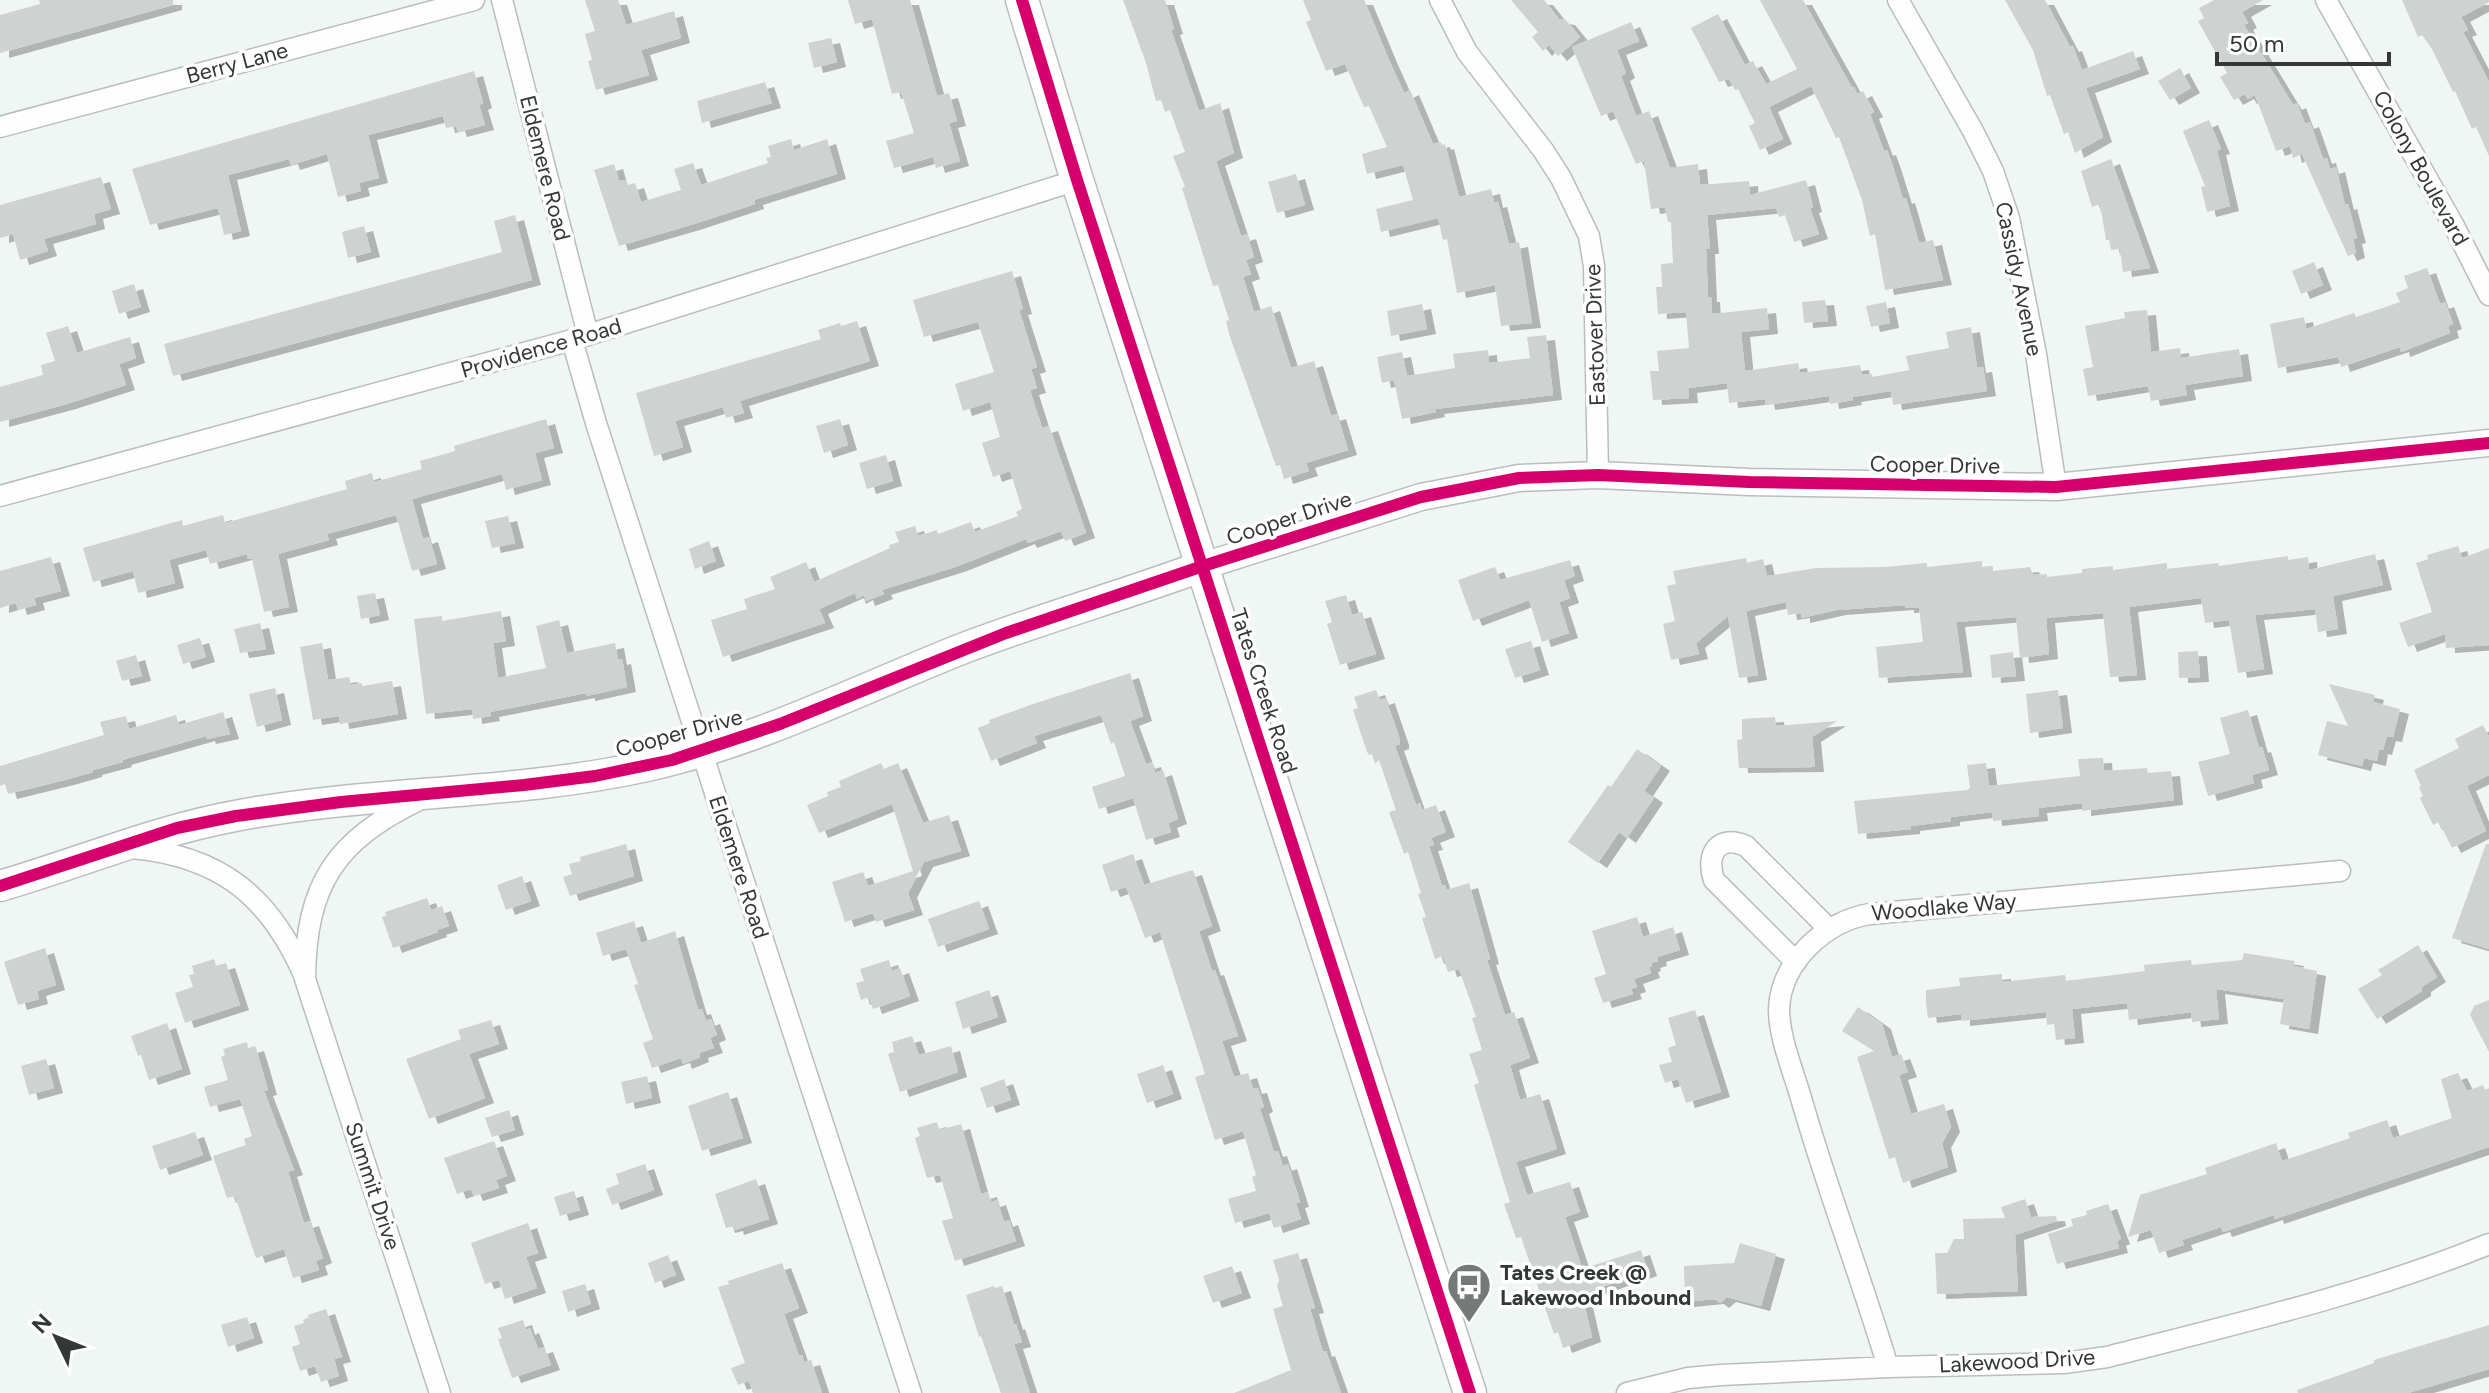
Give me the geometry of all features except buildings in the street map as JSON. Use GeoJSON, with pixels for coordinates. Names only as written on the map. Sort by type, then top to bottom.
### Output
{"type":"FeatureCollection","features":[{"type":"Feature","properties":{"kind":"main road","name":"Tates Creek Road"},"geometry":{"type":"LineString","coordinates":[[1022,0],[1077,180],[1470,1393]]}},
{"type":"Feature","properties":{"kind":"main road","name":"Cooper Drive"},"geometry":{"type":"LineString","coordinates":[[0,886],[177,828],[236,816],[595,776],[648,766],[780,724],[983,641],[1203,566]]}},
{"type":"Feature","properties":{"kind":"street","name":"Berry Lane"},"geometry":{"type":"LineString","coordinates":[[0,127],[474,0]]}},
{"type":"Feature","properties":{"kind":"street","name":"Eldemere Road"},"geometry":{"type":"LineString","coordinates":[[502,0],[580,338],[596,423],[911,1393]]}},
{"type":"Feature","properties":{"kind":"street","name":"Eastover Drive"},"geometry":{"type":"LineString","coordinates":[[1440,0],[1467,52],[1561,178],[1589,236],[1594,266],[1598,475]]}},
{"type":"Feature","properties":{"kind":"street","name":"Cassidy Avenue"},"geometry":{"type":"LineString","coordinates":[[1898,0],[1973,131],[1993,171],[2009,218],[2036,354],[2056,487]]}},
{"type":"Feature","properties":{"kind":"street","name":"Colony Boulevard"},"geometry":{"type":"LineString","coordinates":[[2326,0],[2454,226],[2489,295]]}},
{"type":"Feature","properties":{"kind":"street","name":"Providence Road"},"geometry":{"type":"LineString","coordinates":[[0,496],[580,338],[1077,180]]}},
{"type":"Feature","properties":{"kind":"street","name":"Cooper Drive"},"geometry":{"type":"LineString","coordinates":[[1203,566],[1421,497],[1519,478],[1598,475],[1749,482],[2056,487],[2489,443]]}},
{"type":"Feature","properties":{"kind":"street","name":"Summit Drive"},"geometry":{"type":"LineString","coordinates":[[305,979],[309,923],[328,870],[367,829],[430,795]]}},
{"type":"Feature","properties":{"kind":"street"},"geometry":{"type":"LineString","coordinates":[[1796,962],[1714,880],[1710,868],[1711,855],[1722,843],[1735,841],[1746,846],[1829,929]]}},
{"type":"Feature","properties":{"kind":"street","name":"Summit Drive"},"geometry":{"type":"LineString","coordinates":[[118,846],[166,851],[241,885],[287,937],[305,979],[440,1393]]}},
{"type":"Feature","properties":{"kind":"street","name":"Woodlake Way"},"geometry":{"type":"LineString","coordinates":[[1888,1367],[1822,1170],[1784,1041],[1779,1008],[1784,988],[1796,962],[1812,942],[1852,917],[1870,914],[2340,871]]}},
{"type":"Feature","properties":{"kind":"street","name":"Lakewood Drive"},"geometry":{"type":"LineString","coordinates":[[1627,1393],[1688,1378],[1721,1375],[2064,1363],[2107,1357],[2376,1286],[2429,1269],[2489,1244]]}},
{"type":"Feature","properties":{"kind":"cycle path"},"geometry":{"type":"LineString","coordinates":[[1022,0],[1077,180],[1470,1393]]}},
{"type":"Feature","properties":{"kind":"cycle path"},"geometry":{"type":"LineString","coordinates":[[0,886],[177,828],[236,816],[595,776],[672,760],[780,724],[1006,633],[1203,566],[1421,497],[1519,478],[1598,475],[1749,482],[2056,487],[2489,443]]}},
{"type":"Feature","properties":{"kind":"place","name":"Tates Creek @ Lakewood Inbound"},"geometry":{"type":"Point","coordinates":[1469,1324]}}]}
